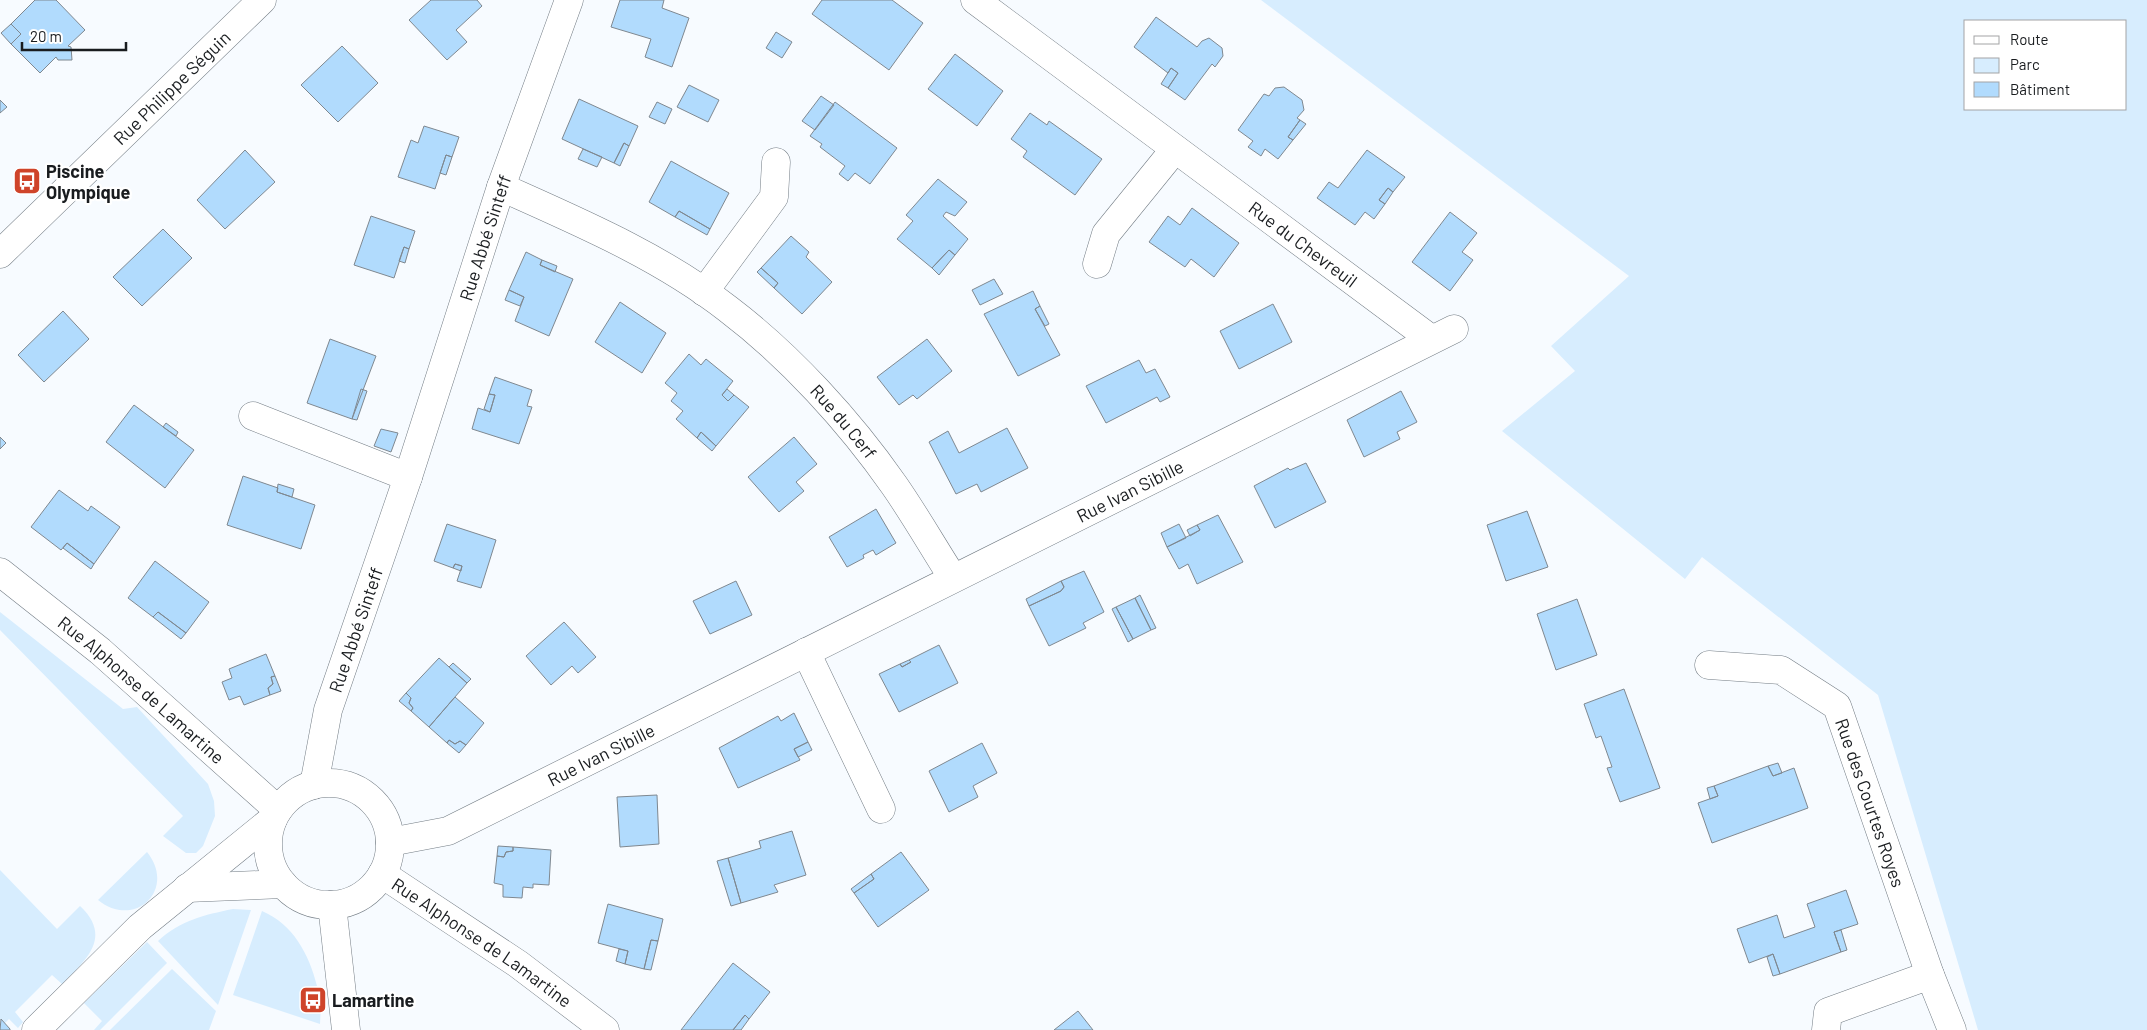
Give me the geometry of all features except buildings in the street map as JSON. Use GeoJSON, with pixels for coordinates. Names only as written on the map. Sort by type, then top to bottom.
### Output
{"type":"FeatureCollection","features":[{"type":"Feature","properties":{"kind":"street","name":"Rue Abbé Sinteff"},"geometry":{"type":"LineString","coordinates":[[314,785],[328,710],[408,477],[501,187],[569,0]]}},
{"type":"Feature","properties":{"kind":"street","name":"Rue du Chevreuil"},"geometry":{"type":"LineString","coordinates":[[975,0],[1176,149],[1442,334]]}},
{"type":"Feature","properties":{"kind":"street","name":"Rue Philippe Séguin"},"geometry":{"type":"LineString","coordinates":[[0,254],[256,2]]}},
{"type":"Feature","properties":{"kind":"street"},"geometry":{"type":"LineString","coordinates":[[1097,264],[1106,234],[1176,149]]}},
{"type":"Feature","properties":{"kind":"street"},"geometry":{"type":"LineString","coordinates":[[704,292],[774,197],[776,162]]}},
{"type":"Feature","properties":{"kind":"street","name":"Rue du Cerf"},"geometry":{"type":"LineString","coordinates":[[501,187],[591,227],[665,266],[728,309],[770,346],[828,403],[895,486],[953,578]]}},
{"type":"Feature","properties":{"kind":"street","name":"Rue Ivan Sibille"},"geometry":{"type":"LineString","coordinates":[[390,842],[448,831],[1442,334]]}},
{"type":"Feature","properties":{"kind":"street"},"geometry":{"type":"LineString","coordinates":[[254,416],[408,477]]}},
{"type":"Feature","properties":{"kind":"street","name":"Rue Alphonse de Lamartine"},"geometry":{"type":"LineString","coordinates":[[0,572],[100,652],[276,815]]}},
{"type":"Feature","properties":{"kind":"street"},"geometry":{"type":"LineString","coordinates":[[806,652],[881,809]]}},
{"type":"Feature","properties":{"kind":"street","name":"Rue des Courtes Royes"},"geometry":{"type":"LineString","coordinates":[[1709,666],[1781,670],[1837,706],[1930,975],[1952,1030]]}},
{"type":"Feature","properties":{"kind":"street"},"geometry":{"type":"LineString","coordinates":[[36,1030],[126,941],[276,815],[300,791],[314,785],[332,783],[350,787],[366,796],[378,808],[386,824],[390,842],[388,859],[382,874],[361,896],[332,906],[305,900],[282,884],[273,870],[268,854],[268,836],[276,815]]}},
{"type":"Feature","properties":{"kind":"street","name":"Rue Alphonse de Lamartine"},"geometry":{"type":"LineString","coordinates":[[382,874],[518,964],[604,1030]]}},
{"type":"Feature","properties":{"kind":"street"},"geometry":{"type":"LineString","coordinates":[[187,888],[282,884]]}},
{"type":"Feature","properties":{"kind":"street"},"geometry":{"type":"LineString","coordinates":[[332,906],[346,1030]]}},
{"type":"Feature","properties":{"kind":"street"},"geometry":{"type":"LineString","coordinates":[[1826,1030],[1828,1012],[1930,975]]}},
{"type":"Feature","properties":{"kind":"green space"},"geometry":{"type":"Polygon","coordinates":[[[1261,0],[2147,0],[2147,1030],[1978,1030],[1878,695],[1702,557],[1685,579],[1502,431],[1575,371],[1551,346],[1629,276],[1261,0]]]}},
{"type":"Feature","properties":{"kind":"green space"},"geometry":{"type":"Polygon","coordinates":[[[0,612],[123,709],[137,707],[208,784],[214,801],[215,816],[203,846],[196,853],[186,853],[163,836],[183,816],[0,630],[0,612]]]}},
{"type":"Feature","properties":{"kind":"green space"},"geometry":{"type":"Polygon","coordinates":[[[147,852],[155,866],[157,879],[154,891],[148,901],[138,908],[125,910],[112,908],[98,900],[147,852]]]}},
{"type":"Feature","properties":{"kind":"green space"},"geometry":{"type":"Polygon","coordinates":[[[0,870],[57,929],[80,906],[90,917],[94,928],[95,938],[92,948],[80,966],[62,984],[52,975],[15,1012],[23,1022],[18,1028],[9,1019],[5,1023],[0,1020],[0,870]]]}},
{"type":"Feature","properties":{"kind":"green space"},"geometry":{"type":"Polygon","coordinates":[[[233,909],[251,910],[218,1005],[158,941],[175,928],[193,919],[233,909]]]}},
{"type":"Feature","properties":{"kind":"green space"},"geometry":{"type":"Polygon","coordinates":[[[262,911],[283,924],[298,941],[304,952],[317,986],[311,987],[313,1003],[321,1002],[320,1024],[233,995],[262,911]]]}},
{"type":"Feature","properties":{"kind":"green space"},"geometry":{"type":"Polygon","coordinates":[[[147,942],[167,963],[100,1030],[94,1030],[102,1021],[84,1003],[147,942]]]}},
{"type":"Feature","properties":{"kind":"green space"},"geometry":{"type":"Polygon","coordinates":[[[172,969],[216,1011],[209,1030],[110,1030],[172,969]]]}},
{"type":"Feature","properties":{"kind":"place","name":"Piscine Olympique"},"geometry":{"type":"Point","coordinates":[27,181]}},
{"type":"Feature","properties":{"kind":"place","name":"Lamartine"},"geometry":{"type":"Point","coordinates":[313,1000]}}]}
